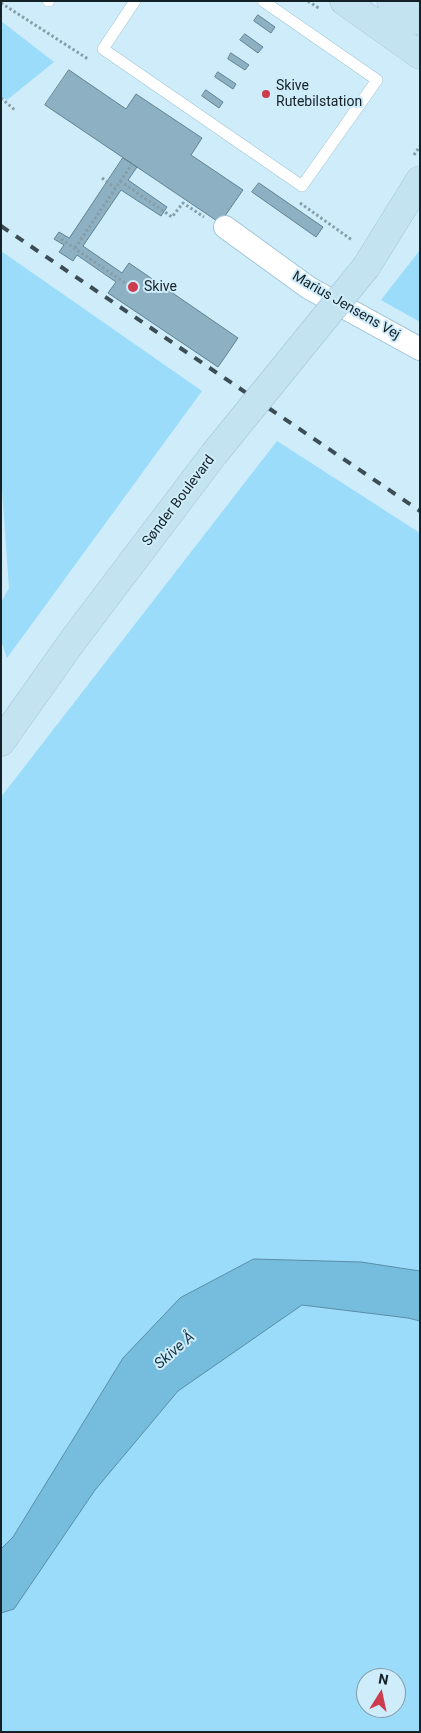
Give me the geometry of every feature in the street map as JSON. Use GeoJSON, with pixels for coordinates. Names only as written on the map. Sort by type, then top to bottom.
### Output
{"type":"FeatureCollection","features":[{"type":"Feature","properties":{"kind":"street"},"geometry":{"type":"LineString","coordinates":[[344,1],[420,55]]}},
{"type":"Feature","properties":{"kind":"street"},"geometry":{"type":"LineString","coordinates":[[391,1],[420,21]]}},
{"type":"Feature","properties":{"kind":"street","name":"Sønder Boulevard"},"geometry":{"type":"LineString","coordinates":[[366,267],[420,180]]}},
{"type":"Feature","properties":{"kind":"street","name":"Sønder Boulevard"},"geometry":{"type":"LineString","coordinates":[[1,742],[71,642],[214,454],[366,267],[420,212]]}},
{"type":"Feature","properties":{"kind":"street","name":"Marius Jensens Vej"},"geometry":{"type":"LineString","coordinates":[[216,223],[310,288],[420,348]]}},
{"type":"Feature","properties":{"kind":"lane"},"geometry":{"type":"LineString","coordinates":[[135,1],[103,49],[302,186],[377,80],[263,1]]}},
{"type":"Feature","properties":{"kind":"path"},"geometry":{"type":"LineString","coordinates":[[1,98],[16,110]]}},
{"type":"Feature","properties":{"kind":"path"},"geometry":{"type":"LineString","coordinates":[[76,248],[115,188],[122,182],[132,164]]}},
{"type":"Feature","properties":{"kind":"path"},"geometry":{"type":"LineString","coordinates":[[102,178],[115,188]]}},
{"type":"Feature","properties":{"kind":"path"},"geometry":{"type":"LineString","coordinates":[[122,182],[172,218],[183,203],[216,223]]}},
{"type":"Feature","properties":{"kind":"path"},"geometry":{"type":"LineString","coordinates":[[61,239],[125,283]]}},
{"type":"Feature","properties":{"kind":"shaded area"},"geometry":{"type":"Polygon","coordinates":[[[1,21],[54,62],[7,100],[1,96],[1,21]]]}},
{"type":"Feature","properties":{"kind":"shaded area"},"geometry":{"type":"Polygon","coordinates":[[[420,250],[420,322],[381,300],[420,250]]]}},
{"type":"Feature","properties":{"kind":"shaded area"},"geometry":{"type":"Polygon","coordinates":[[[1,251],[202,391],[7,658],[1,641],[1,602],[9,588],[1,475],[1,251]]]}},
{"type":"Feature","properties":{"kind":"shaded area"},"geometry":{"type":"Polygon","coordinates":[[[277,441],[420,533],[420,1732],[1,1732],[1,797],[277,441]]]}},
{"type":"Feature","properties":{"kind":"water","name":"Skive Å"},"geometry":{"type":"Polygon","coordinates":[[[254,1259],[361,1262],[420,1271],[420,1321],[302,1305],[178,1391],[95,1490],[14,1609],[1,1613],[1,1549],[13,1537],[123,1358],[180,1298],[254,1259]]]}},
{"type":"Feature","properties":{"kind":"building"},"geometry":{"type":"Polygon","coordinates":[[[258,15],[275,27],[271,33],[254,21],[258,15]]]}},
{"type":"Feature","properties":{"kind":"building"},"geometry":{"type":"Polygon","coordinates":[[[245,34],[263,47],[258,53],[240,40],[245,34]]]}},
{"type":"Feature","properties":{"kind":"building"},"geometry":{"type":"Polygon","coordinates":[[[231,53],[249,65],[245,70],[228,59],[231,53]]]}},
{"type":"Feature","properties":{"kind":"building"},"geometry":{"type":"Polygon","coordinates":[[[69,70],[126,109],[136,94],[202,138],[191,155],[243,190],[220,223],[45,105],[69,70]]]}},
{"type":"Feature","properties":{"kind":"building"},"geometry":{"type":"Polygon","coordinates":[[[218,72],[236,84],[233,89],[215,77],[218,72]]]}},
{"type":"Feature","properties":{"kind":"building"},"geometry":{"type":"Polygon","coordinates":[[[206,90],[223,102],[219,108],[202,96],[206,90]]]}},
{"type":"Feature","properties":{"kind":"building"},"geometry":{"type":"Polygon","coordinates":[[[123,158],[137,167],[128,180],[167,207],[161,216],[121,190],[83,246],[122,273],[129,263],[238,338],[218,367],[108,293],[116,282],[77,255],[73,261],[59,252],[64,245],[54,239],[59,232],[69,238],[123,158]]]}},
{"type":"Feature","properties":{"kind":"building"},"geometry":{"type":"Polygon","coordinates":[[[259,183],[323,227],[316,237],[252,192],[259,183]]]}},
{"type":"Feature","properties":{"kind":"railway"},"geometry":{"type":"LineString","coordinates":[[1,226],[420,511]]}},
{"type":"Feature","properties":{"kind":"place","name":"Skive Rutebilstation"},"geometry":{"type":"Point","coordinates":[266,94]}},
{"type":"Feature","properties":{"kind":"place","name":"Skive"},"geometry":{"type":"Point","coordinates":[133,287]}}]}
